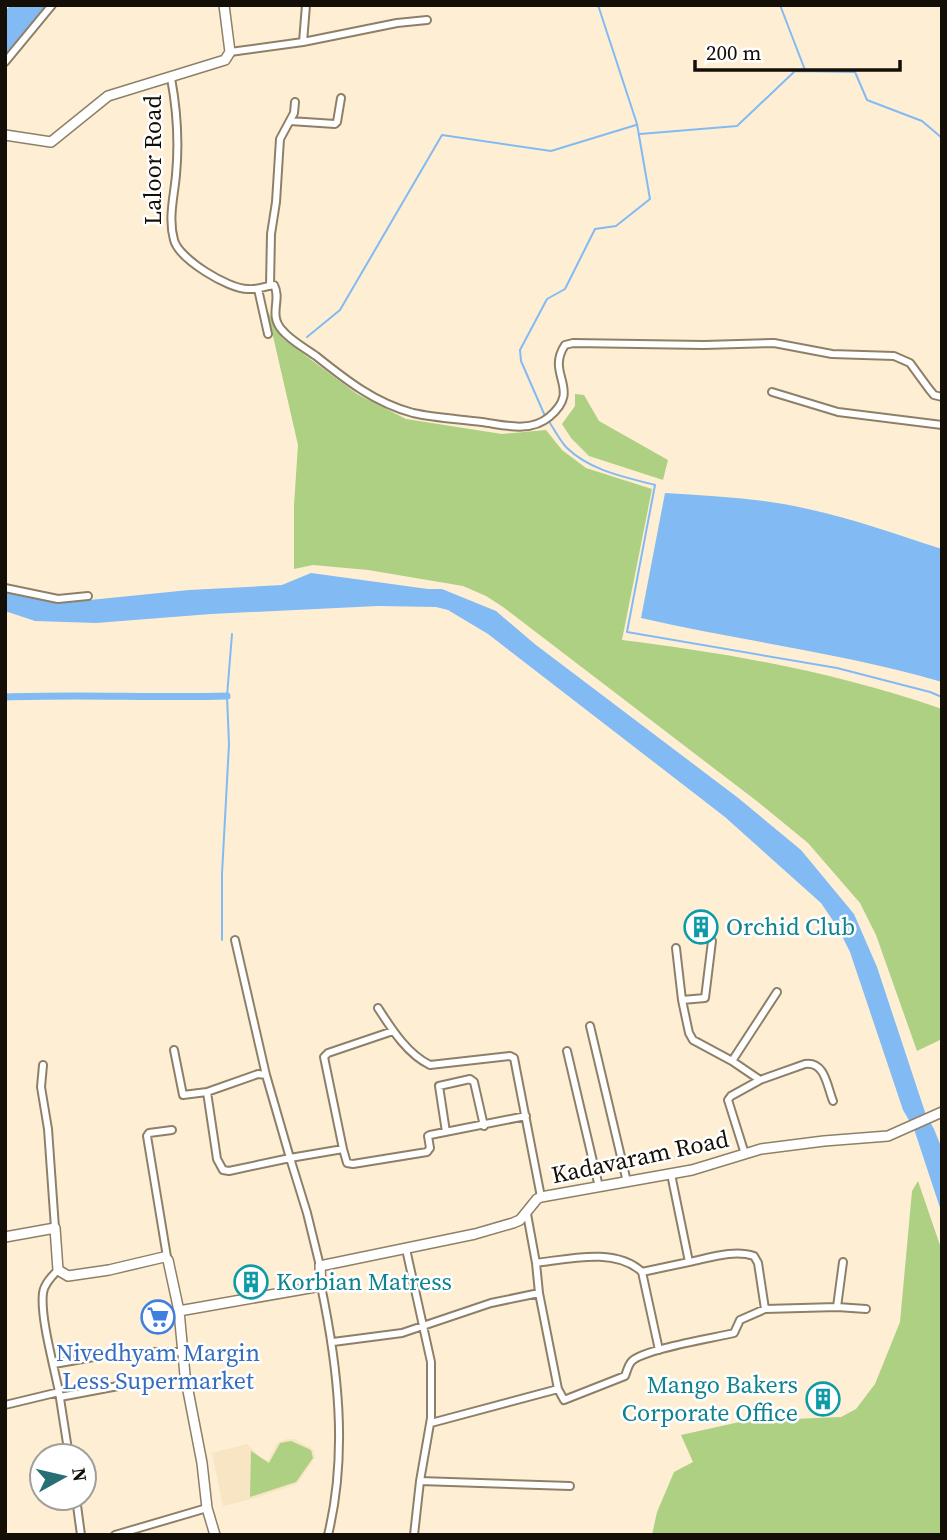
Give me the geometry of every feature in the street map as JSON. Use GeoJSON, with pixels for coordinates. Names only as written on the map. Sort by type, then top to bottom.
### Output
{"type":"FeatureCollection","features":[{"type":"Feature","properties":{"kind":"main road"},"geometry":{"type":"LineString","coordinates":[[5,135],[51,142],[108,96],[225,60],[230,52],[224,5]]}},
{"type":"Feature","properties":{"kind":"main road","name":"Kadavaram Road"},"geometry":{"type":"LineString","coordinates":[[320,1266],[475,1234],[513,1223],[527,1214],[541,1197],[692,1170],[761,1149],[888,1136],[942,1112]]}},
{"type":"Feature","properties":{"kind":"main road"},"geometry":{"type":"LineString","coordinates":[[5,1237],[55,1228],[58,1270],[68,1276],[167,1257],[179,1311],[184,1375],[202,1463],[207,1508],[215,1535]]}},
{"type":"Feature","properties":{"kind":"main road"},"geometry":{"type":"LineString","coordinates":[[179,1311],[321,1286],[320,1266]]}},
{"type":"Feature","properties":{"kind":"street"},"geometry":{"type":"LineString","coordinates":[[5,62],[52,5]]}},
{"type":"Feature","properties":{"kind":"street"},"geometry":{"type":"LineString","coordinates":[[303,42],[306,5]]}},
{"type":"Feature","properties":{"kind":"street"},"geometry":{"type":"LineString","coordinates":[[230,52],[427,20]]}},
{"type":"Feature","properties":{"kind":"street","name":"Laloor Road"},"geometry":{"type":"LineString","coordinates":[[171,78],[177,110],[176,174],[171,208],[174,242],[197,265],[220,282],[247,289],[274,287]]}},
{"type":"Feature","properties":{"kind":"street"},"geometry":{"type":"LineString","coordinates":[[290,121],[335,124],[341,99]]}},
{"type":"Feature","properties":{"kind":"street"},"geometry":{"type":"LineString","coordinates":[[295,102],[294,113],[280,139],[271,234],[275,313],[281,329],[356,388],[410,412],[519,427],[550,416],[565,394],[558,359],[565,345],[774,343],[832,354],[894,356],[910,363],[934,395],[942,397]]}},
{"type":"Feature","properties":{"kind":"street"},"geometry":{"type":"LineString","coordinates":[[258,289],[268,334]]}},
{"type":"Feature","properties":{"kind":"street"},"geometry":{"type":"LineString","coordinates":[[772,392],[838,412],[942,425]]}},
{"type":"Feature","properties":{"kind":"street"},"geometry":{"type":"LineString","coordinates":[[5,588],[58,599],[88,596]]}},
{"type":"Feature","properties":{"kind":"street"},"geometry":{"type":"LineString","coordinates":[[234,940],[267,1075],[320,1266]]}},
{"type":"Feature","properties":{"kind":"street"},"geometry":{"type":"LineString","coordinates":[[682,1000],[705,998],[712,941]]}},
{"type":"Feature","properties":{"kind":"street"},"geometry":{"type":"LineString","coordinates":[[676,948],[682,1000],[692,1040],[732,1061],[760,1080]]}},
{"type":"Feature","properties":{"kind":"street"},"geometry":{"type":"LineString","coordinates":[[732,1061],[777,992]]}},
{"type":"Feature","properties":{"kind":"street"},"geometry":{"type":"LineString","coordinates":[[379,1008],[393,1031],[430,1065],[510,1056],[514,1058],[541,1197]]}},
{"type":"Feature","properties":{"kind":"street"},"geometry":{"type":"LineString","coordinates":[[590,1026],[627,1182]]}},
{"type":"Feature","properties":{"kind":"street"},"geometry":{"type":"LineString","coordinates":[[393,1031],[328,1053],[324,1057],[343,1149],[349,1164],[426,1152],[430,1148],[428,1136],[526,1116]]}},
{"type":"Feature","properties":{"kind":"street"},"geometry":{"type":"LineString","coordinates":[[174,1050],[183,1095],[207,1092],[258,1074],[267,1075]]}},
{"type":"Feature","properties":{"kind":"street"},"geometry":{"type":"LineString","coordinates":[[567,1051],[599,1187]]}},
{"type":"Feature","properties":{"kind":"street"},"geometry":{"type":"LineString","coordinates":[[745,1154],[728,1100],[731,1096],[760,1080],[812,1063],[822,1070],[833,1101]]}},
{"type":"Feature","properties":{"kind":"street"},"geometry":{"type":"LineString","coordinates":[[43,1065],[41,1087],[48,1129],[55,1228]]}},
{"type":"Feature","properties":{"kind":"street"},"geometry":{"type":"LineString","coordinates":[[446,1132],[439,1086],[470,1079],[474,1082],[484,1126]]}},
{"type":"Feature","properties":{"kind":"street"},"geometry":{"type":"LineString","coordinates":[[207,1092],[217,1160],[223,1170],[343,1149]]}},
{"type":"Feature","properties":{"kind":"street"},"geometry":{"type":"LineString","coordinates":[[167,1257],[147,1136],[149,1133],[172,1130]]}},
{"type":"Feature","properties":{"kind":"street"},"geometry":{"type":"LineString","coordinates":[[671,1174],[689,1262]]}},
{"type":"Feature","properties":{"kind":"street"},"geometry":{"type":"LineString","coordinates":[[527,1214],[537,1263],[539,1293],[562,1399],[615,1382],[625,1376],[635,1359],[659,1350],[734,1333],[740,1320],[765,1309],[866,1309]]}},
{"type":"Feature","properties":{"kind":"street"},"geometry":{"type":"LineString","coordinates":[[406,1249],[431,1362],[431,1423],[420,1481],[414,1535]]}},
{"type":"Feature","properties":{"kind":"street"},"geometry":{"type":"LineString","coordinates":[[642,1272],[733,1253],[746,1253],[754,1256],[758,1263],[765,1309]]}},
{"type":"Feature","properties":{"kind":"street"},"geometry":{"type":"LineString","coordinates":[[537,1263],[601,1257],[633,1263],[642,1272],[659,1350]]}},
{"type":"Feature","properties":{"kind":"street"},"geometry":{"type":"LineString","coordinates":[[837,1307],[842,1262]]}},
{"type":"Feature","properties":{"kind":"street"},"geometry":{"type":"LineString","coordinates":[[58,1270],[45,1285],[43,1293],[67,1442]]}},
{"type":"Feature","properties":{"kind":"street"},"geometry":{"type":"LineString","coordinates":[[321,1286],[333,1342],[339,1415],[336,1503],[328,1535]]}},
{"type":"Feature","properties":{"kind":"street"},"geometry":{"type":"LineString","coordinates":[[333,1342],[402,1333],[491,1303],[539,1293]]}},
{"type":"Feature","properties":{"kind":"street"},"geometry":{"type":"LineString","coordinates":[[54,1364],[122,1352],[182,1352]]}},
{"type":"Feature","properties":{"kind":"street"},"geometry":{"type":"LineString","coordinates":[[5,1405],[134,1383]]}},
{"type":"Feature","properties":{"kind":"street"},"geometry":{"type":"LineString","coordinates":[[431,1423],[558,1389]]}},
{"type":"Feature","properties":{"kind":"street"},"geometry":{"type":"LineString","coordinates":[[420,1481],[570,1486]]}},
{"type":"Feature","properties":{"kind":"street"},"geometry":{"type":"LineString","coordinates":[[116,1535],[207,1508]]}},
{"type":"Feature","properties":{"kind":"street"},"geometry":{"type":"LineString","coordinates":[[77,1512],[81,1535]]}},
{"type":"Feature","properties":{"kind":"shaded area"},"geometry":{"type":"Polygon","coordinates":[[[294,1439],[313,1449],[315,1458],[297,1484],[223,1506],[212,1453],[247,1444],[268,1461],[277,1443],[294,1439]]]}},
{"type":"Feature","properties":{"kind":"green space"},"geometry":{"type":"Polygon","coordinates":[[[267,310],[282,338],[357,394],[406,419],[502,434],[546,430],[562,450],[586,468],[652,489],[622,640],[704,651],[784,666],[863,685],[942,709],[942,1039],[917,1051],[876,935],[860,903],[808,843],[503,607],[463,586],[368,570],[313,565],[294,569],[298,445],[267,310]]]}},
{"type":"Feature","properties":{"kind":"green space"},"geometry":{"type":"Polygon","coordinates":[[[575,394],[584,395],[599,421],[668,460],[663,480],[589,456],[571,438],[562,424],[575,406],[575,394]]]}},
{"type":"Feature","properties":{"kind":"green space"},"geometry":{"type":"Polygon","coordinates":[[[918,1181],[942,1251],[942,1535],[652,1535],[657,1512],[674,1472],[693,1462],[681,1435],[744,1421],[841,1417],[856,1409],[875,1384],[900,1322],[912,1191],[918,1181]]]}},
{"type":"Feature","properties":{"kind":"green space"},"geometry":{"type":"Polygon","coordinates":[[[291,1441],[311,1450],[313,1458],[296,1482],[250,1497],[251,1451],[269,1463],[280,1443],[291,1441]]]}},
{"type":"Feature","properties":{"kind":"water"},"geometry":{"type":"Polygon","coordinates":[[[11,5],[48,5],[20,45],[5,56],[5,11],[11,5]]]}},
{"type":"Feature","properties":{"kind":"water"},"geometry":{"type":"Polygon","coordinates":[[[665,493],[790,505],[876,527],[942,549],[942,682],[830,655],[641,618],[665,493]]]}},
{"type":"Feature","properties":{"kind":"water"},"geometry":{"type":"Polygon","coordinates":[[[311,573],[442,589],[496,611],[536,645],[737,797],[801,850],[854,914],[877,967],[926,1115],[942,1149],[942,1214],[914,1129],[903,1110],[850,952],[821,903],[725,817],[488,634],[448,610],[436,607],[378,606],[96,623],[35,621],[5,611],[5,592],[60,603],[189,590],[282,585],[311,573]]]}},
{"type":"Feature","properties":{"kind":"waterway"},"geometry":{"type":"LineString","coordinates":[[545,416],[521,361],[520,350],[547,299],[565,289],[595,229],[616,226],[650,199],[637,124],[598,5]]}},
{"type":"Feature","properties":{"kind":"waterway"},"geometry":{"type":"LineString","coordinates":[[780,5],[805,70]]}},
{"type":"Feature","properties":{"kind":"waterway"},"geometry":{"type":"LineString","coordinates":[[640,134],[737,126],[795,71],[855,72],[867,100],[922,121],[942,138]]}},
{"type":"Feature","properties":{"kind":"waterway"},"geometry":{"type":"LineString","coordinates":[[307,337],[340,310],[442,135],[551,151],[636,125]]}},
{"type":"Feature","properties":{"kind":"waterway"},"geometry":{"type":"LineString","coordinates":[[548,420],[559,438],[576,456],[609,472],[655,485],[627,632],[837,668],[942,697]]}},
{"type":"Feature","properties":{"kind":"waterway"},"geometry":{"type":"LineString","coordinates":[[222,940],[222,874],[229,744],[227,696],[232,634]]}},
{"type":"Feature","properties":{"kind":"waterway"},"geometry":{"type":"LineString","coordinates":[[5,697],[227,696]]}},
{"type":"Feature","properties":{"kind":"place","name":"Orchid Club"},"geometry":{"type":"Point","coordinates":[701,927]}},
{"type":"Feature","properties":{"kind":"place","name":"Korbian Matress"},"geometry":{"type":"Point","coordinates":[251,1282]}},
{"type":"Feature","properties":{"kind":"place","name":"Nivedhyam Margin Less Supermarket"},"geometry":{"type":"Point","coordinates":[158,1317]}},
{"type":"Feature","properties":{"kind":"place","name":"Mango Bakers Corporate Office"},"geometry":{"type":"Point","coordinates":[823,1399]}}]}
